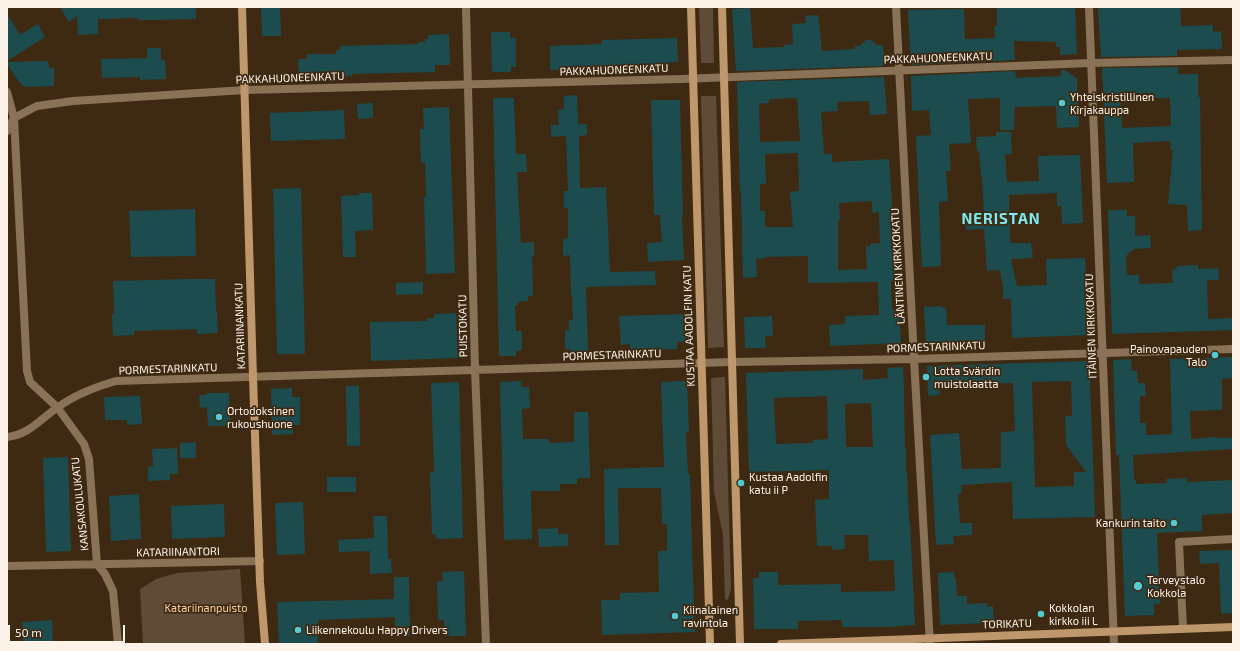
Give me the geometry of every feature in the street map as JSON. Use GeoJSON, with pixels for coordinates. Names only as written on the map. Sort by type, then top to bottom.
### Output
{"type":"FeatureCollection","features":[{"type":"Feature","properties":{"kind":"main road","name":"KATARIINANKATU"},"geometry":{"type":"LineString","coordinates":[[242,7],[253,377],[260,561],[265,644]]}},
{"type":"Feature","properties":{"kind":"main road","name":"KUSTAA AADOLFIN KATU"},"geometry":{"type":"LineString","coordinates":[[690,7],[710,644]]}},
{"type":"Feature","properties":{"kind":"main road"},"geometry":{"type":"LineString","coordinates":[[722,7],[740,644]]}},
{"type":"Feature","properties":{"kind":"main road","name":"TORIKATU"},"geometry":{"type":"LineString","coordinates":[[781,644],[930,641],[1233,627]]}},
{"type":"Feature","properties":{"kind":"street","name":"PUISTOKATU"},"geometry":{"type":"LineString","coordinates":[[466,7],[475,370],[486,644]]}},
{"type":"Feature","properties":{"kind":"street","name":"LÄNTINEN KIRKKOKATU"},"geometry":{"type":"LineString","coordinates":[[896,7],[930,641]]}},
{"type":"Feature","properties":{"kind":"street","name":"ITÄINEN KIRKKOKATU"},"geometry":{"type":"LineString","coordinates":[[1089,7],[1114,644]]}},
{"type":"Feature","properties":{"kind":"street","name":"PAKKAHUONEENKATU"},"geometry":{"type":"LineString","coordinates":[[14,118],[37,106],[73,100],[245,90],[468,85],[1091,63],[1233,60]]}},
{"type":"Feature","properties":{"kind":"street","name":"KANSAKOULUKATU"},"geometry":{"type":"LineString","coordinates":[[7,92],[14,118],[27,371],[30,382],[57,407],[84,444],[89,459],[97,564],[105,574],[113,591],[118,644]]}},
{"type":"Feature","properties":{"kind":"street"},"geometry":{"type":"LineString","coordinates":[[7,131],[14,118]]}},
{"type":"Feature","properties":{"kind":"street","name":"PORMESTARINKATU"},"geometry":{"type":"LineString","coordinates":[[7,437],[29,431],[57,407],[94,388],[116,381],[733,362],[914,359],[1233,349]]}},
{"type":"Feature","properties":{"kind":"street"},"geometry":{"type":"LineString","coordinates":[[1183,629],[1179,542],[1233,539]]}},
{"type":"Feature","properties":{"kind":"street","name":"KATARIINANTORI"},"geometry":{"type":"LineString","coordinates":[[7,566],[260,561]]}},
{"type":"Feature","properties":{"kind":"green space"},"geometry":{"type":"Polygon","coordinates":[[[699,7],[713,7],[714,63],[701,63],[699,7]]]}},
{"type":"Feature","properties":{"kind":"green space"},"geometry":{"type":"Polygon","coordinates":[[[701,96],[716,96],[724,347],[708,348],[701,96]]]}},
{"type":"Feature","properties":{"kind":"green space"},"geometry":{"type":"Polygon","coordinates":[[[725,377],[731,589],[728,600],[725,599],[723,535],[714,492],[711,378],[725,377]]]}},
{"type":"Feature","properties":{"kind":"green space","name":"Katariinanpuisto"},"geometry":{"type":"Polygon","coordinates":[[[240,569],[245,644],[143,644],[140,589],[156,579],[177,573],[240,569]]]}},
{"type":"Feature","properties":{"kind":"building"},"geometry":{"type":"Polygon","coordinates":[[[60,7],[196,7],[196,19],[98,19],[98,34],[78,35],[77,16],[69,22],[60,7]]]}},
{"type":"Feature","properties":{"kind":"building"},"geometry":{"type":"Polygon","coordinates":[[[261,7],[280,7],[281,36],[262,36],[261,7]]]}},
{"type":"Feature","properties":{"kind":"building"},"geometry":{"type":"Polygon","coordinates":[[[997,7],[1075,7],[1077,54],[1060,55],[1060,47],[1056,47],[1056,42],[1014,41],[1015,60],[911,65],[908,10],[964,9],[965,39],[995,38],[994,26],[997,26],[997,7]]]}},
{"type":"Feature","properties":{"kind":"building"},"geometry":{"type":"Polygon","coordinates":[[[1098,7],[1180,7],[1181,26],[1213,25],[1213,32],[1221,31],[1222,49],[1177,50],[1177,56],[1101,57],[1098,7]]]}},
{"type":"Feature","properties":{"kind":"building"},"geometry":{"type":"Polygon","coordinates":[[[750,8],[753,48],[784,47],[784,45],[793,44],[792,24],[806,23],[805,16],[818,15],[822,51],[855,49],[855,46],[860,46],[866,40],[871,40],[877,45],[883,45],[885,63],[883,63],[883,66],[736,71],[732,9],[750,8]]]}},
{"type":"Feature","properties":{"kind":"building"},"geometry":{"type":"Polygon","coordinates":[[[7,14],[20,35],[38,24],[45,37],[7,61],[7,14]]]}},
{"type":"Feature","properties":{"kind":"building"},"geometry":{"type":"Polygon","coordinates":[[[491,32],[510,32],[510,38],[516,38],[516,67],[511,67],[511,72],[492,72],[491,32]]]}},
{"type":"Feature","properties":{"kind":"building"},"geometry":{"type":"Polygon","coordinates":[[[449,34],[450,65],[435,65],[435,72],[352,74],[352,76],[299,78],[298,59],[307,59],[307,54],[336,54],[336,50],[340,50],[340,46],[418,44],[418,42],[425,42],[425,39],[428,39],[428,35],[449,34]]]}},
{"type":"Feature","properties":{"kind":"building"},"geometry":{"type":"Polygon","coordinates":[[[677,38],[678,62],[669,62],[670,66],[550,70],[550,46],[602,44],[602,40],[677,38]]]}},
{"type":"Feature","properties":{"kind":"building"},"geometry":{"type":"Polygon","coordinates":[[[147,48],[161,48],[161,60],[165,60],[166,79],[140,80],[140,77],[102,78],[101,59],[147,58],[147,48]]]}},
{"type":"Feature","properties":{"kind":"building"},"geometry":{"type":"Polygon","coordinates":[[[48,61],[49,68],[54,68],[54,86],[26,87],[21,85],[7,64],[7,62],[48,61]]]}},
{"type":"Feature","properties":{"kind":"building"},"geometry":{"type":"Polygon","coordinates":[[[1178,67],[1178,74],[1198,74],[1198,97],[1200,97],[1202,230],[1188,231],[1187,205],[1168,204],[1173,150],[1171,150],[1170,141],[1133,143],[1134,182],[1107,183],[1102,68],[1178,67]],[[1153,93],[1120,94],[1122,128],[1171,126],[1170,98],[1153,98],[1153,93]]]}},
{"type":"Feature","properties":{"kind":"building"},"geometry":{"type":"Polygon","coordinates":[[[1061,70],[1065,70],[1077,79],[1079,127],[1057,128],[1056,106],[1015,107],[1014,130],[1000,130],[1000,98],[968,99],[971,143],[949,144],[951,171],[946,171],[948,201],[939,202],[941,266],[922,267],[916,136],[931,135],[929,110],[912,111],[911,76],[1015,71],[1016,78],[1061,76],[1061,70]]]}},
{"type":"Feature","properties":{"kind":"building"},"geometry":{"type":"Polygon","coordinates":[[[884,77],[887,114],[870,115],[869,101],[837,102],[838,111],[821,112],[824,154],[832,154],[832,162],[889,159],[897,281],[891,281],[892,310],[899,309],[901,343],[830,346],[829,325],[845,324],[845,316],[879,315],[878,282],[808,283],[808,256],[765,257],[756,259],[757,277],[743,278],[737,82],[884,77]],[[797,98],[769,99],[769,103],[759,104],[760,142],[800,141],[797,98]],[[798,153],[765,154],[766,184],[760,184],[760,211],[765,211],[765,227],[793,227],[790,192],[799,191],[798,153]],[[872,201],[839,203],[840,220],[838,220],[838,270],[867,269],[866,246],[880,243],[879,212],[872,213],[872,201]]]}},
{"type":"Feature","properties":{"kind":"building"},"geometry":{"type":"Polygon","coordinates":[[[577,95],[578,124],[587,124],[587,135],[579,136],[580,188],[606,187],[610,272],[655,271],[656,285],[586,287],[588,353],[570,354],[570,349],[565,349],[565,330],[569,330],[569,320],[573,320],[570,255],[563,256],[563,239],[568,238],[568,208],[564,208],[564,191],[568,191],[566,136],[551,137],[551,125],[559,125],[558,110],[564,109],[564,96],[577,95]]]}},
{"type":"Feature","properties":{"kind":"building"},"geometry":{"type":"Polygon","coordinates":[[[493,98],[514,98],[516,154],[526,154],[527,172],[517,172],[521,243],[534,242],[534,256],[532,256],[533,296],[528,296],[528,301],[518,302],[518,305],[515,306],[516,331],[522,331],[522,350],[516,351],[516,356],[499,356],[493,98]]]}},
{"type":"Feature","properties":{"kind":"building"},"geometry":{"type":"Polygon","coordinates":[[[651,100],[680,100],[684,260],[648,262],[647,243],[662,242],[660,215],[654,215],[651,100]]]}},
{"type":"Feature","properties":{"kind":"building"},"geometry":{"type":"Polygon","coordinates":[[[373,103],[373,118],[358,119],[357,104],[373,103]]]}},
{"type":"Feature","properties":{"kind":"building"},"geometry":{"type":"Polygon","coordinates":[[[449,107],[455,273],[426,274],[424,197],[426,197],[425,163],[421,163],[420,129],[424,129],[423,108],[449,107]]]}},
{"type":"Feature","properties":{"kind":"building"},"geometry":{"type":"Polygon","coordinates":[[[344,110],[345,139],[271,141],[270,113],[344,110]]]}},
{"type":"Feature","properties":{"kind":"building"},"geometry":{"type":"Polygon","coordinates":[[[996,132],[1011,132],[1012,154],[1005,154],[1007,182],[1039,181],[1038,156],[1080,155],[1083,223],[1062,224],[1061,206],[1057,206],[1057,193],[1009,195],[1010,243],[1031,243],[1033,258],[1011,259],[1017,286],[1047,285],[1046,259],[1085,258],[1088,335],[1012,338],[1011,299],[1003,299],[1003,287],[1000,270],[987,271],[984,229],[966,230],[965,218],[984,216],[982,176],[976,137],[996,136],[996,132]]]}},
{"type":"Feature","properties":{"kind":"building"},"geometry":{"type":"Polygon","coordinates":[[[301,188],[305,354],[277,354],[273,189],[301,188]]]}},
{"type":"Feature","properties":{"kind":"building"},"geometry":{"type":"Polygon","coordinates":[[[359,193],[372,193],[373,230],[355,231],[356,257],[343,257],[341,196],[359,195],[359,193]]]}},
{"type":"Feature","properties":{"kind":"building"},"geometry":{"type":"Polygon","coordinates":[[[195,209],[196,256],[131,257],[129,211],[195,209]]]}},
{"type":"Feature","properties":{"kind":"building"},"geometry":{"type":"Polygon","coordinates":[[[1108,210],[1127,210],[1127,216],[1135,216],[1135,236],[1150,235],[1151,248],[1134,249],[1126,256],[1127,275],[1139,275],[1139,284],[1173,283],[1172,270],[1177,269],[1176,266],[1198,265],[1198,269],[1218,268],[1219,280],[1207,280],[1208,319],[1233,318],[1233,330],[1112,334],[1108,210]]]}},
{"type":"Feature","properties":{"kind":"building"},"geometry":{"type":"Polygon","coordinates":[[[215,279],[218,333],[197,334],[197,329],[134,331],[134,335],[113,336],[113,281],[215,279]]]}},
{"type":"Feature","properties":{"kind":"building"},"geometry":{"type":"Polygon","coordinates":[[[423,282],[423,294],[396,295],[396,283],[423,282]]]}},
{"type":"Feature","properties":{"kind":"building"},"geometry":{"type":"Polygon","coordinates":[[[942,306],[942,308],[946,308],[947,325],[985,325],[985,341],[926,343],[924,307],[942,306]]]}},
{"type":"Feature","properties":{"kind":"building"},"geometry":{"type":"Polygon","coordinates":[[[456,313],[458,358],[371,361],[370,322],[427,321],[427,318],[434,318],[434,314],[456,313]]]}},
{"type":"Feature","properties":{"kind":"building"},"geometry":{"type":"Polygon","coordinates":[[[685,314],[686,342],[677,342],[677,349],[630,351],[630,344],[621,345],[619,316],[685,314]]]}},
{"type":"Feature","properties":{"kind":"building"},"geometry":{"type":"Polygon","coordinates":[[[772,316],[773,336],[765,336],[766,348],[745,348],[744,317],[772,316]]]}},
{"type":"Feature","properties":{"kind":"building"},"geometry":{"type":"Polygon","coordinates":[[[1233,357],[1233,378],[1222,379],[1222,410],[1190,411],[1191,439],[1217,437],[1233,438],[1233,449],[1133,455],[1134,480],[1136,480],[1136,484],[1167,483],[1166,479],[1187,478],[1187,482],[1233,480],[1233,513],[1202,515],[1202,531],[1157,533],[1160,604],[1154,604],[1154,615],[1125,616],[1119,455],[1116,455],[1113,360],[1131,359],[1132,371],[1137,371],[1138,383],[1145,383],[1146,396],[1140,396],[1140,423],[1146,423],[1146,435],[1172,434],[1170,359],[1233,357]]]}},
{"type":"Feature","properties":{"kind":"building"},"geometry":{"type":"Polygon","coordinates":[[[1089,361],[1095,517],[1013,519],[1012,482],[961,485],[962,492],[958,495],[960,523],[972,523],[972,535],[953,536],[954,544],[936,545],[930,435],[959,433],[962,469],[1001,468],[1001,432],[1015,431],[1013,383],[939,385],[940,395],[928,396],[927,366],[1089,361]],[[1071,381],[1032,382],[1035,487],[1074,486],[1074,472],[1086,472],[1066,445],[1065,416],[1072,416],[1071,381]]]}},
{"type":"Feature","properties":{"kind":"building"},"geometry":{"type":"Polygon","coordinates":[[[903,367],[906,472],[915,625],[886,627],[842,627],[842,620],[798,621],[798,629],[754,629],[753,578],[759,578],[759,572],[778,572],[778,585],[841,584],[841,592],[895,591],[894,560],[869,561],[868,535],[844,535],[845,549],[832,550],[832,546],[817,546],[815,500],[829,499],[829,470],[749,472],[746,373],[863,369],[863,380],[888,378],[887,368],[903,367]],[[827,396],[774,398],[776,444],[813,443],[813,440],[828,439],[827,396]],[[871,403],[845,404],[846,447],[873,447],[871,403]]]}},
{"type":"Feature","properties":{"kind":"building"},"geometry":{"type":"Polygon","coordinates":[[[521,381],[522,387],[529,387],[530,408],[522,409],[523,439],[549,439],[549,443],[574,442],[574,412],[588,412],[590,478],[577,478],[577,484],[560,484],[560,491],[531,491],[532,539],[504,540],[500,382],[521,381]]]}},
{"type":"Feature","properties":{"kind":"building"},"geometry":{"type":"Polygon","coordinates":[[[687,381],[689,432],[686,432],[688,474],[690,474],[695,632],[602,635],[601,600],[620,600],[620,593],[659,592],[658,551],[667,551],[667,524],[662,524],[661,488],[618,488],[619,545],[605,545],[604,469],[664,467],[661,382],[687,381]]]}},
{"type":"Feature","properties":{"kind":"building"},"geometry":{"type":"Polygon","coordinates":[[[459,382],[463,538],[436,539],[435,534],[432,534],[430,472],[434,472],[431,383],[459,382]]]}},
{"type":"Feature","properties":{"kind":"building"},"geometry":{"type":"Polygon","coordinates":[[[346,386],[359,386],[360,446],[347,446],[346,386]]]}},
{"type":"Feature","properties":{"kind":"building"},"geometry":{"type":"Polygon","coordinates":[[[292,388],[292,397],[300,397],[300,425],[293,425],[293,434],[272,435],[271,389],[292,388]]]}},
{"type":"Feature","properties":{"kind":"building","name":"Ortodoksinen rukoushuone"},"geometry":{"type":"Polygon","coordinates":[[[207,393],[229,393],[230,426],[208,426],[207,407],[200,408],[199,395],[207,395],[207,393]]]}},
{"type":"Feature","properties":{"kind":"building"},"geometry":{"type":"Polygon","coordinates":[[[140,396],[142,424],[127,425],[127,420],[105,420],[104,397],[140,396]]]}},
{"type":"Feature","properties":{"kind":"building"},"geometry":{"type":"Polygon","coordinates":[[[196,442],[196,458],[180,458],[180,443],[196,442]]]}},
{"type":"Feature","properties":{"kind":"building"},"geometry":{"type":"Polygon","coordinates":[[[177,448],[178,474],[170,474],[170,480],[148,481],[148,467],[153,466],[152,449],[177,448]]]}},
{"type":"Feature","properties":{"kind":"building"},"geometry":{"type":"Polygon","coordinates":[[[68,457],[71,551],[46,552],[43,458],[68,457]]]}},
{"type":"Feature","properties":{"kind":"building"},"geometry":{"type":"Polygon","coordinates":[[[327,477],[356,477],[356,492],[327,492],[327,477]]]}},
{"type":"Feature","properties":{"kind":"building"},"geometry":{"type":"Polygon","coordinates":[[[139,494],[141,539],[111,541],[109,496],[139,494]]]}},
{"type":"Feature","properties":{"kind":"building"},"geometry":{"type":"Polygon","coordinates":[[[303,502],[305,554],[277,555],[275,503],[303,502]]]}},
{"type":"Feature","properties":{"kind":"building"},"geometry":{"type":"Polygon","coordinates":[[[224,504],[225,537],[172,539],[171,506],[224,504]]]}},
{"type":"Feature","properties":{"kind":"building"},"geometry":{"type":"Polygon","coordinates":[[[373,516],[387,516],[388,559],[391,559],[392,573],[370,574],[370,551],[339,552],[338,540],[374,538],[373,516]]]}},
{"type":"Feature","properties":{"kind":"building"},"geometry":{"type":"Polygon","coordinates":[[[558,528],[558,534],[568,534],[568,546],[539,547],[538,529],[558,528]]]}},
{"type":"Feature","properties":{"kind":"building"},"geometry":{"type":"Polygon","coordinates":[[[1233,550],[1233,613],[1221,614],[1219,563],[1200,564],[1199,551],[1233,550]]]}},
{"type":"Feature","properties":{"kind":"building"},"geometry":{"type":"Polygon","coordinates":[[[464,571],[466,636],[444,636],[444,620],[438,620],[437,581],[443,581],[442,572],[464,571]]]}},
{"type":"Feature","properties":{"kind":"building"},"geometry":{"type":"Polygon","coordinates":[[[954,572],[954,578],[956,578],[957,596],[967,596],[967,604],[987,603],[987,607],[993,606],[994,622],[940,625],[938,573],[954,572]]]}},
{"type":"Feature","properties":{"kind":"building"},"geometry":{"type":"Polygon","coordinates":[[[394,577],[409,577],[410,636],[395,636],[395,617],[318,620],[318,644],[279,644],[277,602],[394,599],[394,577]]]}},
{"type":"Feature","properties":{"kind":"building"},"geometry":{"type":"Polygon","coordinates":[[[52,620],[53,644],[23,644],[22,622],[52,620]]]}},
{"type":"Feature","properties":{"kind":"place","name":"Yhteiskristillinen Kirjakauppa"},"geometry":{"type":"Point","coordinates":[1062,103]}},
{"type":"Feature","properties":{"kind":"place","name":"Painovapauden Talo"},"geometry":{"type":"Point","coordinates":[1215,355]}},
{"type":"Feature","properties":{"kind":"place","name":"Lotta Svärdin muistolaatta"},"geometry":{"type":"Point","coordinates":[926,377]}},
{"type":"Feature","properties":{"kind":"place","name":"Ortodoksinen rukoushuone"},"geometry":{"type":"Point","coordinates":[219,417]}},
{"type":"Feature","properties":{"kind":"place","name":"Kustaa Aadolfin katu ii P"},"geometry":{"type":"Point","coordinates":[741,483]}},
{"type":"Feature","properties":{"kind":"place","name":"Kankurin taito"},"geometry":{"type":"Point","coordinates":[1174,523]}},
{"type":"Feature","properties":{"kind":"place","name":"Terveystalo Kokkola"},"geometry":{"type":"Point","coordinates":[1138,586]}},
{"type":"Feature","properties":{"kind":"place","name":"Kokkolan kirkko iii L"},"geometry":{"type":"Point","coordinates":[1041,614]}},
{"type":"Feature","properties":{"kind":"place","name":"Kiinalainen ravintola"},"geometry":{"type":"Point","coordinates":[675,616]}},
{"type":"Feature","properties":{"kind":"place","name":"Liikennekoulu Happy Drivers"},"geometry":{"type":"Point","coordinates":[298,630]}},
{"type":"Feature","properties":{"kind":"district","name":"NERISTAN"},"geometry":{"type":"Point","coordinates":[1001,219]}}]}
